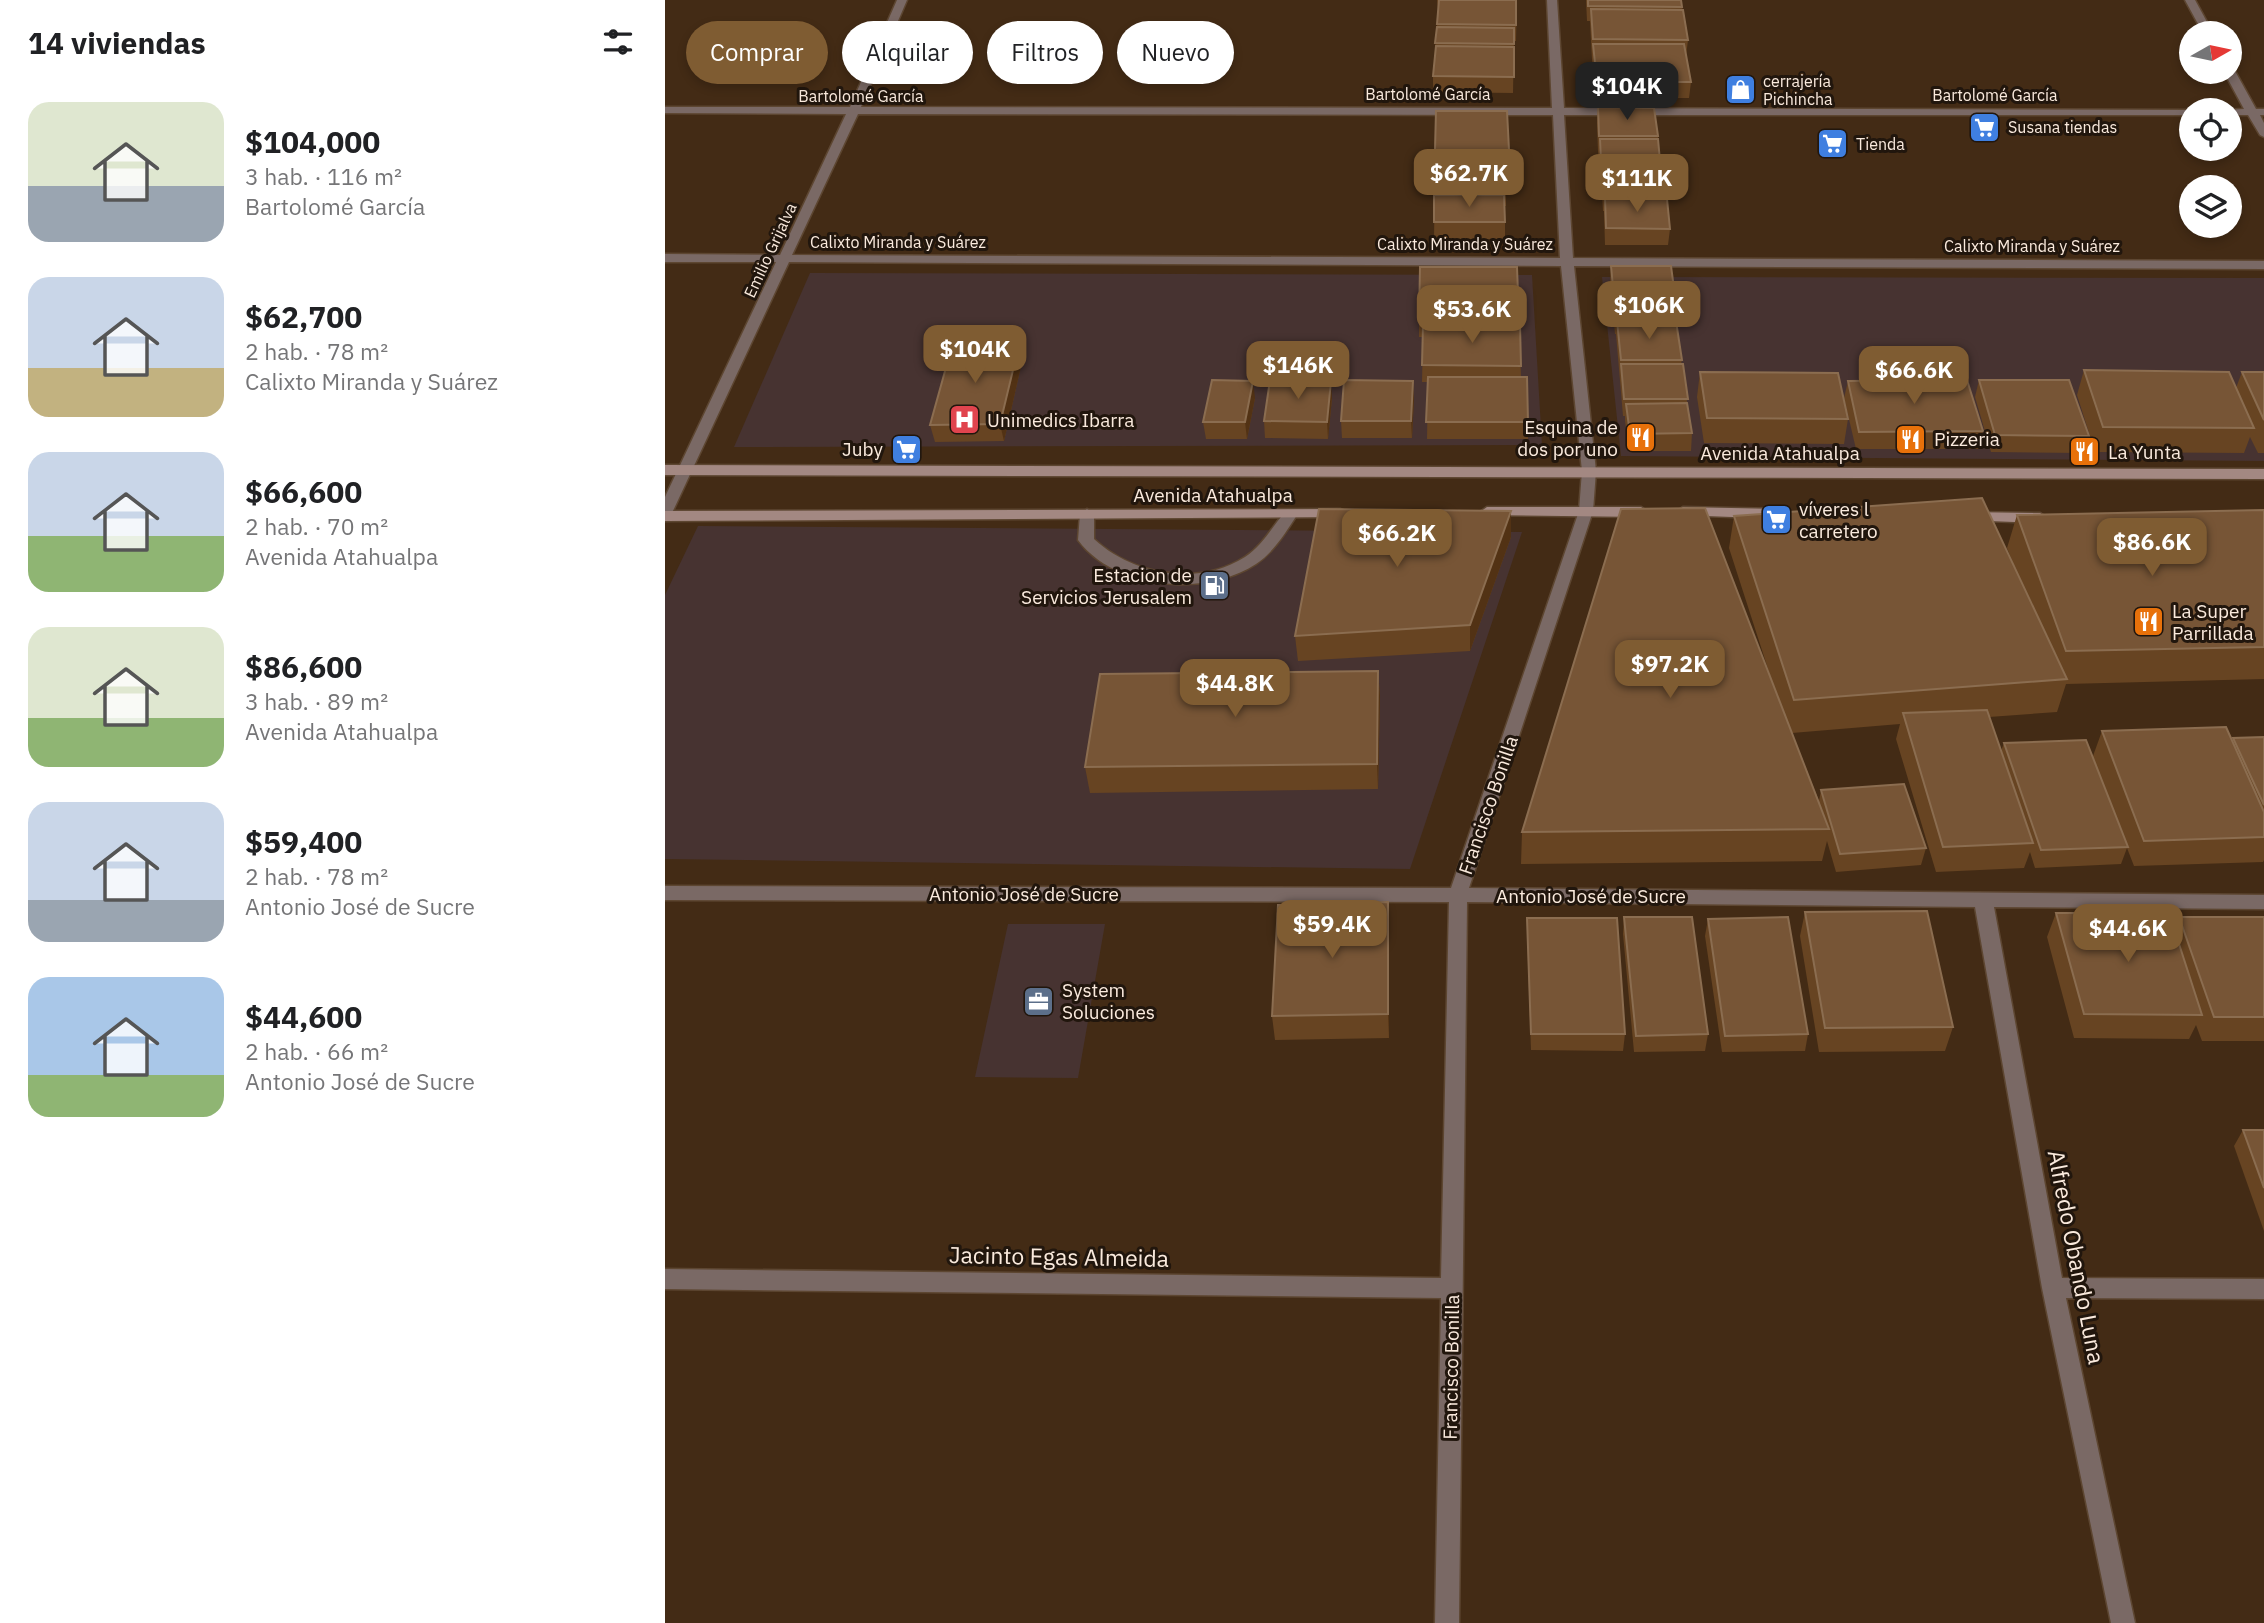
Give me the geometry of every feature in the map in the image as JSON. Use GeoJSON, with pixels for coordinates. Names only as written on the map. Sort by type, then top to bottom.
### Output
{"type":"FeatureCollection","features":[{"type":"Feature","properties":{"kind":"main road","name":"Avenida Atahualpa"},"geometry":{"type":"LineString","coordinates":[[665,470],[2264,474]]}},
{"type":"Feature","properties":{"kind":"main road"},"geometry":{"type":"LineString","coordinates":[[1465,513],[1586,511],[1808,514]]}},
{"type":"Feature","properties":{"kind":"main road","name":"Avenida Atahualpa"},"geometry":{"type":"LineString","coordinates":[[665,514],[1357,514]]}},
{"type":"Feature","properties":{"kind":"main road"},"geometry":{"type":"LineString","coordinates":[[1946,516],[2057,518]]}},
{"type":"Feature","properties":{"kind":"street","name":"Emilio Grijalva"},"geometry":{"type":"LineString","coordinates":[[665,514],[853,112],[902,0]]}},
{"type":"Feature","properties":{"kind":"street","name":"Francisco Bonilla"},"geometry":{"type":"LineString","coordinates":[[1447,1623],[1458,895],[1586,511],[1589,471],[1567,262],[1552,0]]}},
{"type":"Feature","properties":{"kind":"street"},"geometry":{"type":"LineString","coordinates":[[2190,0],[2201,21]]}},
{"type":"Feature","properties":{"kind":"street"},"geometry":{"type":"LineString","coordinates":[[2238,84],[2258,112],[2264,133]]}},
{"type":"Feature","properties":{"kind":"street","name":"Bartolomé García"},"geometry":{"type":"LineString","coordinates":[[665,110],[2179,111]]}},
{"type":"Feature","properties":{"kind":"street","name":"Calixto Miranda y Suárez"},"geometry":{"type":"LineString","coordinates":[[665,258],[2264,265]]}},
{"type":"Feature","properties":{"kind":"street"},"geometry":{"type":"LineString","coordinates":[[1087,514],[1086,540],[1109,560],[1151,576],[1188,579],[1232,571],[1254,559],[1290,515]]}},
{"type":"Feature","properties":{"kind":"street","name":"Antonio José de Sucre"},"geometry":{"type":"LineString","coordinates":[[665,893],[1458,895],[2264,902]]}},
{"type":"Feature","properties":{"kind":"street","name":"Alfredo Obando Luna"},"geometry":{"type":"LineString","coordinates":[[1983,899],[2053,1288],[2123,1623]]}},
{"type":"Feature","properties":{"kind":"street","name":"Jacinto Egas Almeida"},"geometry":{"type":"LineString","coordinates":[[665,1279],[1452,1288]]}},
{"type":"Feature","properties":{"kind":"street"},"geometry":{"type":"LineString","coordinates":[[2053,1288],[2264,1289]]}},
{"type":"Feature","properties":{"kind":"shaded area"},"geometry":{"type":"Polygon","coordinates":[[[810,273],[1532,275],[1542,445],[734,447],[810,273]]]}},
{"type":"Feature","properties":{"kind":"shaded area"},"geometry":{"type":"Polygon","coordinates":[[[1602,277],[2264,278],[2264,461],[1621,456],[1602,277]]]}},
{"type":"Feature","properties":{"kind":"shaded area"},"geometry":{"type":"Polygon","coordinates":[[[698,526],[1522,532],[1410,869],[665,859],[665,595],[698,526]]]}},
{"type":"Feature","properties":{"kind":"shaded area","name":"System Soluciones"},"geometry":{"type":"Polygon","coordinates":[[[1008,924],[1105,924],[1078,1078],[975,1077],[1008,924]]]}},
{"type":"Feature","properties":{"kind":"building"},"geometry":{"type":"Polygon","coordinates":[[[1439,0],[1516,0],[1516,25],[1437,24],[1439,0]]]}},
{"type":"Feature","properties":{"kind":"building"},"geometry":{"type":"Polygon","coordinates":[[[1588,0],[1681,0],[1682,7],[1588,6],[1588,0]]]}},
{"type":"Feature","properties":{"kind":"building"},"geometry":{"type":"Polygon","coordinates":[[[1591,9],[1683,10],[1688,40],[1593,39],[1591,9]]]}},
{"type":"Feature","properties":{"kind":"building"},"geometry":{"type":"Polygon","coordinates":[[[1437,27],[1514,28],[1514,44],[1435,43],[1437,27]]]}},
{"type":"Feature","properties":{"kind":"building"},"geometry":{"type":"Polygon","coordinates":[[[1593,44],[1684,44],[1691,82],[1597,82],[1593,44]]]}},
{"type":"Feature","properties":{"kind":"building"},"geometry":{"type":"Polygon","coordinates":[[[1436,46],[1514,47],[1514,77],[1433,76],[1436,46]]]}},
{"type":"Feature","properties":{"kind":"building"},"geometry":{"type":"Polygon","coordinates":[[[1598,107],[1654,108],[1658,136],[1599,136],[1598,107]]]}},
{"type":"Feature","properties":{"kind":"building"},"geometry":{"type":"Polygon","coordinates":[[[1436,111],[1507,111],[1509,150],[1435,150],[1436,111]]]}},
{"type":"Feature","properties":{"kind":"building"},"geometry":{"type":"Polygon","coordinates":[[[1600,139],[1658,139],[1660,161],[1601,161],[1600,139]]]}},
{"type":"Feature","properties":{"kind":"building"},"geometry":{"type":"Polygon","coordinates":[[[1436,154],[1506,154],[1506,190],[1434,189],[1436,154]]]}},
{"type":"Feature","properties":{"kind":"building"},"geometry":{"type":"Polygon","coordinates":[[[1602,165],[1662,165],[1666,195],[1604,194],[1602,165]]]}},
{"type":"Feature","properties":{"kind":"building"},"geometry":{"type":"Polygon","coordinates":[[[1434,195],[1504,195],[1505,222],[1434,222],[1434,195]]]}},
{"type":"Feature","properties":{"kind":"building"},"geometry":{"type":"Polygon","coordinates":[[[1605,198],[1667,199],[1670,229],[1606,228],[1605,198]]]}},
{"type":"Feature","properties":{"kind":"building"},"geometry":{"type":"Polygon","coordinates":[[[1611,266],[1671,266],[1678,318],[1616,318],[1611,266]]]}},
{"type":"Feature","properties":{"kind":"building"},"geometry":{"type":"Polygon","coordinates":[[[1420,267],[1517,267],[1519,321],[1419,321],[1420,267]]]}},
{"type":"Feature","properties":{"kind":"building"},"geometry":{"type":"Polygon","coordinates":[[[1617,321],[1676,321],[1682,360],[1621,360],[1617,321]]]}},
{"type":"Feature","properties":{"kind":"building"},"geometry":{"type":"Polygon","coordinates":[[[1423,325],[1520,325],[1521,366],[1422,365],[1423,325]]]}},
{"type":"Feature","properties":{"kind":"building"},"geometry":{"type":"Polygon","coordinates":[[[1019,345],[1000,424],[930,425],[952,346],[1019,345]]]}},
{"type":"Feature","properties":{"kind":"building"},"geometry":{"type":"Polygon","coordinates":[[[1621,364],[1683,364],[1688,399],[1624,399],[1621,364]]]}},
{"type":"Feature","properties":{"kind":"building"},"geometry":{"type":"Polygon","coordinates":[[[2084,370],[2229,372],[2254,428],[2103,427],[2084,370]]]}},
{"type":"Feature","properties":{"kind":"building"},"geometry":{"type":"Polygon","coordinates":[[[1700,372],[1838,373],[1848,419],[1707,418],[1700,372]]]}},
{"type":"Feature","properties":{"kind":"building"},"geometry":{"type":"Polygon","coordinates":[[[2242,372],[2264,372],[2264,420],[2242,372]]]}},
{"type":"Feature","properties":{"kind":"building"},"geometry":{"type":"Polygon","coordinates":[[[1428,377],[1527,377],[1528,422],[1426,422],[1428,377]]]}},
{"type":"Feature","properties":{"kind":"building"},"geometry":{"type":"Polygon","coordinates":[[[1212,380],[1253,381],[1245,422],[1203,422],[1212,380]]]}},
{"type":"Feature","properties":{"kind":"building"},"geometry":{"type":"Polygon","coordinates":[[[1270,380],[1331,381],[1327,422],[1264,421],[1270,380]]]}},
{"type":"Feature","properties":{"kind":"building"},"geometry":{"type":"Polygon","coordinates":[[[1344,380],[1413,381],[1411,421],[1341,421],[1344,380]]]}},
{"type":"Feature","properties":{"kind":"building"},"geometry":{"type":"Polygon","coordinates":[[[1967,380],[1983,431],[1859,432],[1848,381],[1967,380]]]}},
{"type":"Feature","properties":{"kind":"building"},"geometry":{"type":"Polygon","coordinates":[[[1979,380],[2069,380],[2089,436],[1995,435],[1979,380]]]}},
{"type":"Feature","properties":{"kind":"building"},"geometry":{"type":"Polygon","coordinates":[[[1687,403],[1692,433],[1630,434],[1626,404],[1687,403]]]}},
{"type":"Feature","properties":{"kind":"building"},"geometry":{"type":"Polygon","coordinates":[[[1982,498],[2067,679],[1794,700],[1734,516],[1982,498]]]}},
{"type":"Feature","properties":{"kind":"building"},"geometry":{"type":"Polygon","coordinates":[[[1705,508],[1829,829],[1522,832],[1621,509],[1705,508]]]}},
{"type":"Feature","properties":{"kind":"building"},"geometry":{"type":"Polygon","coordinates":[[[1319,509],[1511,511],[1470,625],[1295,636],[1319,509]]]}},
{"type":"Feature","properties":{"kind":"building","name":"La Super Parrillada"},"geometry":{"type":"Polygon","coordinates":[[[2264,510],[2264,647],[2066,651],[2017,515],[2264,510]]]}},
{"type":"Feature","properties":{"kind":"building"},"geometry":{"type":"Polygon","coordinates":[[[1378,671],[1377,764],[1085,767],[1100,674],[1378,671]]]}},
{"type":"Feature","properties":{"kind":"building"},"geometry":{"type":"Polygon","coordinates":[[[1987,710],[2033,843],[1943,847],[1903,713],[1987,710]]]}},
{"type":"Feature","properties":{"kind":"building"},"geometry":{"type":"Polygon","coordinates":[[[2226,727],[2264,812],[2264,837],[2144,841],[2102,731],[2226,727]]]}},
{"type":"Feature","properties":{"kind":"building"},"geometry":{"type":"Polygon","coordinates":[[[2264,737],[2264,805],[2233,738],[2264,737]]]}},
{"type":"Feature","properties":{"kind":"building"},"geometry":{"type":"Polygon","coordinates":[[[2086,740],[2128,847],[2041,850],[2004,743],[2086,740]]]}},
{"type":"Feature","properties":{"kind":"building"},"geometry":{"type":"Polygon","coordinates":[[[1904,784],[1926,848],[1840,854],[1821,790],[1904,784]]]}},
{"type":"Feature","properties":{"kind":"building"},"geometry":{"type":"Polygon","coordinates":[[[1388,902],[1388,1014],[1272,1016],[1278,905],[1388,902]]]}},
{"type":"Feature","properties":{"kind":"building"},"geometry":{"type":"Polygon","coordinates":[[[1927,911],[1953,1027],[1825,1028],[1805,912],[1927,911]]]}},
{"type":"Feature","properties":{"kind":"building"},"geometry":{"type":"Polygon","coordinates":[[[2056,913],[2169,913],[2202,1015],[2084,1014],[2056,913]]]}},
{"type":"Feature","properties":{"kind":"building"},"geometry":{"type":"Polygon","coordinates":[[[1624,917],[1692,917],[1708,1034],[1636,1036],[1624,917]]]}},
{"type":"Feature","properties":{"kind":"building"},"geometry":{"type":"Polygon","coordinates":[[[1788,917],[1808,1034],[1725,1036],[1708,919],[1788,917]]]}},
{"type":"Feature","properties":{"kind":"building"},"geometry":{"type":"Polygon","coordinates":[[[2179,917],[2264,917],[2264,1017],[2214,1017],[2179,917]]]}},
{"type":"Feature","properties":{"kind":"building"},"geometry":{"type":"Polygon","coordinates":[[[1527,918],[1617,918],[1625,1034],[1531,1034],[1527,918]]]}},
{"type":"Feature","properties":{"kind":"building"},"geometry":{"type":"Polygon","coordinates":[[[2243,1130],[2264,1130],[2264,1188],[2243,1130]]]}},
{"type":"Feature","properties":{"kind":"place","name":"cerrajería Pichincha"},"geometry":{"type":"Point","coordinates":[1740,90]}},
{"type":"Feature","properties":{"kind":"place","name":"Susana tiendas"},"geometry":{"type":"Point","coordinates":[1985,127]}},
{"type":"Feature","properties":{"kind":"place","name":"Tienda"},"geometry":{"type":"Point","coordinates":[1833,144]}},
{"type":"Feature","properties":{"kind":"place","name":"Unimedics Ibarra"},"geometry":{"type":"Point","coordinates":[964,420]}},
{"type":"Feature","properties":{"kind":"place","name":"Esquina de dos por uno"},"geometry":{"type":"Point","coordinates":[1641,438]}},
{"type":"Feature","properties":{"kind":"place","name":"Pizzeria"},"geometry":{"type":"Point","coordinates":[1911,439]}},
{"type":"Feature","properties":{"kind":"place","name":"Juby"},"geometry":{"type":"Point","coordinates":[906,449]}},
{"type":"Feature","properties":{"kind":"place","name":"La Yunta"},"geometry":{"type":"Point","coordinates":[2085,452]}},
{"type":"Feature","properties":{"kind":"place","name":"víveres l carretero"},"geometry":{"type":"Point","coordinates":[1776,520]}},
{"type":"Feature","properties":{"kind":"place","name":"Estacion de Servicios Jerusalem"},"geometry":{"type":"Point","coordinates":[1215,586]}},
{"type":"Feature","properties":{"kind":"place","name":"La Super Parrillada"},"geometry":{"type":"Point","coordinates":[2149,622]}},
{"type":"Feature","properties":{"kind":"place","name":"System Soluciones"},"geometry":{"type":"Point","coordinates":[1039,1001]}}]}
